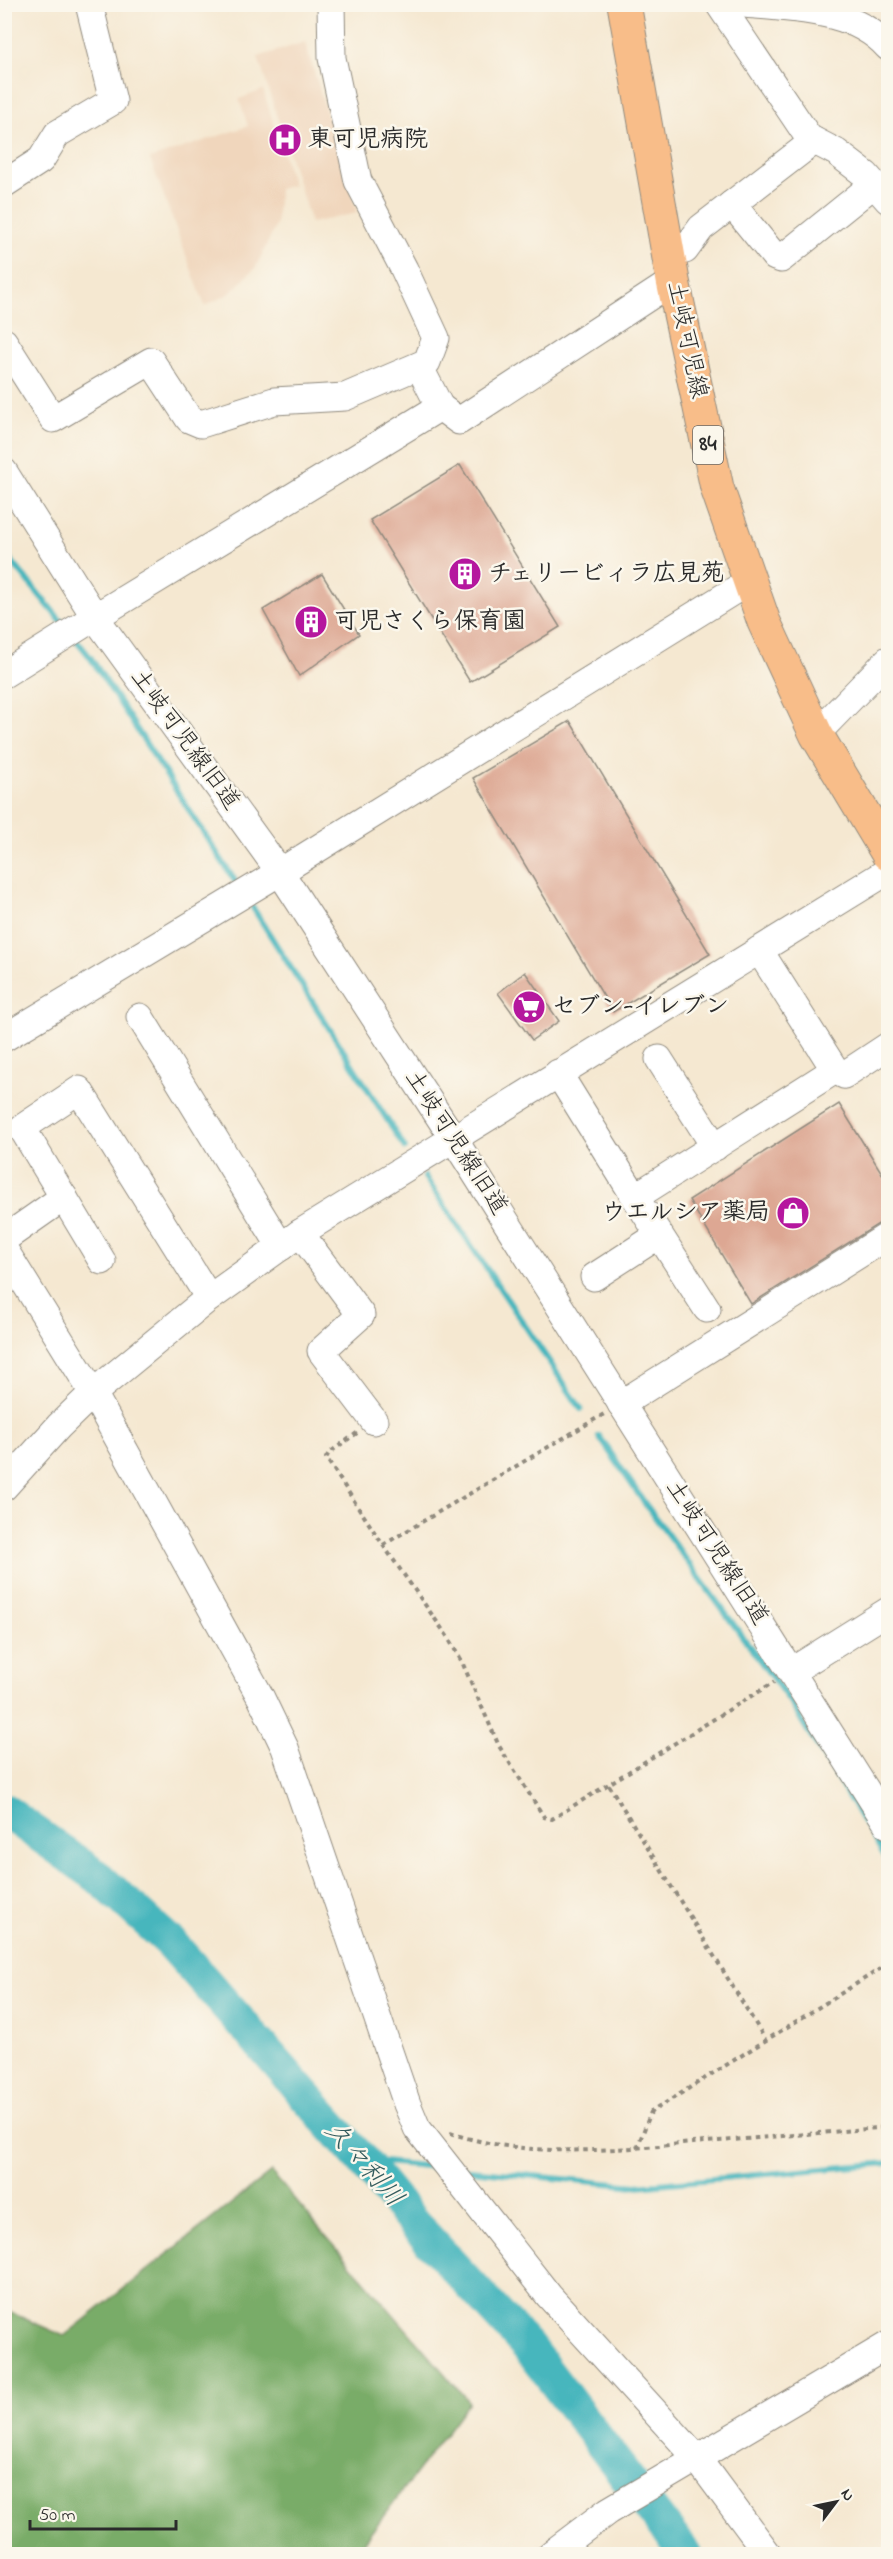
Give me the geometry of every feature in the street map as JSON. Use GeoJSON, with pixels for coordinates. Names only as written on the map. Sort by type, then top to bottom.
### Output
{"type":"FeatureCollection","features":[{"type":"Feature","properties":{"kind":"main road","name":"土岐可児線"},"geometry":{"type":"LineString","coordinates":[[624,4],[670,267],[717,488],[748,582],[764,622],[816,734],[888,854]]}},
{"type":"Feature","properties":{"kind":"street"},"geometry":{"type":"LineString","coordinates":[[4,184],[41,160],[57,134],[114,101],[89,4]]}},
{"type":"Feature","properties":{"kind":"street"},"geometry":{"type":"LineString","coordinates":[[4,342],[53,418],[151,361],[189,419],[201,424],[274,400],[345,397],[427,362],[436,338],[404,268],[358,181],[332,58],[331,4]]}},
{"type":"Feature","properties":{"kind":"street"},"geometry":{"type":"LineString","coordinates":[[719,4],[809,138],[836,152],[866,175],[881,192],[781,259],[775,257],[732,204]]}},
{"type":"Feature","properties":{"kind":"street"},"geometry":{"type":"LineString","coordinates":[[745,4],[823,12],[853,23],[880,38],[888,47]]}},
{"type":"Feature","properties":{"kind":"street"},"geometry":{"type":"LineString","coordinates":[[419,366],[440,407],[459,421],[670,267],[701,228],[814,141]]}},
{"type":"Feature","properties":{"kind":"street"},"geometry":{"type":"LineString","coordinates":[[4,674],[440,407]]}},
{"type":"Feature","properties":{"kind":"street","name":"土岐可児線旧道"},"geometry":{"type":"LineString","coordinates":[[4,472],[78,627],[280,872],[453,1138],[888,1825]]}},
{"type":"Feature","properties":{"kind":"street"},"geometry":{"type":"LineString","coordinates":[[4,1038],[280,872],[748,582]]}},
{"type":"Feature","properties":{"kind":"street"},"geometry":{"type":"LineString","coordinates":[[816,734],[888,660]]}},
{"type":"Feature","properties":{"kind":"street"},"geometry":{"type":"LineString","coordinates":[[4,1487],[59,1426],[93,1393],[209,1298],[290,1240],[888,871]]}},
{"type":"Feature","properties":{"kind":"street"},"geometry":{"type":"LineString","coordinates":[[759,950],[835,1070],[844,1075],[888,1046]]}},
{"type":"Feature","properties":{"kind":"street"},"geometry":{"type":"LineString","coordinates":[[140,1017],[290,1240],[361,1315],[321,1351],[374,1421]]}},
{"type":"Feature","properties":{"kind":"street"},"geometry":{"type":"LineString","coordinates":[[659,1059],[715,1147]]}},
{"type":"Feature","properties":{"kind":"street"},"geometry":{"type":"LineString","coordinates":[[635,1197],[835,1070]]}},
{"type":"Feature","properties":{"kind":"street"},"geometry":{"type":"LineString","coordinates":[[558,1073],[707,1309]]}},
{"type":"Feature","properties":{"kind":"street"},"geometry":{"type":"LineString","coordinates":[[102,1261],[22,1128],[79,1090],[209,1298]]}},
{"type":"Feature","properties":{"kind":"street"},"geometry":{"type":"LineString","coordinates":[[4,1239],[64,1197]]}},
{"type":"Feature","properties":{"kind":"street"},"geometry":{"type":"LineString","coordinates":[[594,1277],[660,1235]]}},
{"type":"Feature","properties":{"kind":"street"},"geometry":{"type":"LineString","coordinates":[[621,1404],[888,1236]]}},
{"type":"Feature","properties":{"kind":"street"},"geometry":{"type":"LineString","coordinates":[[4,1249],[93,1393],[261,1698],[285,1748],[407,2104],[421,2133],[549,2296],[768,2554]]}},
{"type":"Feature","properties":{"kind":"street"},"geometry":{"type":"LineString","coordinates":[[792,1671],[888,1614]]}},
{"type":"Feature","properties":{"kind":"street"},"geometry":{"type":"LineString","coordinates":[[552,2554],[608,2511],[888,2345]]}},
{"type":"Feature","properties":{"kind":"path"},"geometry":{"type":"LineString","coordinates":[[383,1545],[621,1404]]}},
{"type":"Feature","properties":{"kind":"path"},"geometry":{"type":"LineString","coordinates":[[374,1421],[329,1453],[326,1458],[447,1636],[462,1662],[499,1746],[544,1817],[552,1819],[763,1689]]}},
{"type":"Feature","properties":{"kind":"path"},"geometry":{"type":"LineString","coordinates":[[609,1785],[765,2039]]}},
{"type":"Feature","properties":{"kind":"path"},"geometry":{"type":"LineString","coordinates":[[637,2148],[651,2112],[888,1964]]}},
{"type":"Feature","properties":{"kind":"path"},"geometry":{"type":"LineString","coordinates":[[421,2133],[441,2130],[482,2143],[525,2150],[580,2151],[888,2127]]}},
{"type":"Feature","properties":{"kind":"shaded area"},"geometry":{"type":"Polygon","coordinates":[[[305,42],[357,213],[311,223],[258,57],[305,42]]]}},
{"type":"Feature","properties":{"kind":"shaded area"},"geometry":{"type":"Polygon","coordinates":[[[263,90],[293,185],[279,189],[276,225],[256,267],[230,293],[205,306],[150,159],[248,126],[239,99],[263,90]]]}},
{"type":"Feature","properties":{"kind":"green space"},"geometry":{"type":"Polygon","coordinates":[[[271,2172],[469,2402],[355,2554],[5,2554],[5,2310],[64,2336],[271,2172]]]}},
{"type":"Feature","properties":{"kind":"building","name":"チェリービィラ広見苑"},"geometry":{"type":"Polygon","coordinates":[[[460,465],[560,627],[470,682],[370,520],[460,465]]]}},
{"type":"Feature","properties":{"kind":"building","name":"可児さくら保育園"},"geometry":{"type":"Polygon","coordinates":[[[322,574],[359,634],[299,676],[263,610],[322,574]]]}},
{"type":"Feature","properties":{"kind":"building"},"geometry":{"type":"Polygon","coordinates":[[[570,721],[710,954],[613,1012],[473,778],[570,721]]]}},
{"type":"Feature","properties":{"kind":"building","name":"セブン-イレブン"},"geometry":{"type":"Polygon","coordinates":[[[525,972],[559,1021],[532,1040],[498,993],[525,972]]]}},
{"type":"Feature","properties":{"kind":"building","name":"ウエルシア薬局"},"geometry":{"type":"Polygon","coordinates":[[[839,1104],[888,1183],[888,1220],[751,1304],[689,1200],[839,1104]]]}},
{"type":"Feature","properties":{"kind":"waterway"},"geometry":{"type":"LineString","coordinates":[[4,552],[65,626]]}},
{"type":"Feature","properties":{"kind":"waterway"},"geometry":{"type":"LineString","coordinates":[[74,637],[90,657],[235,881]]}},
{"type":"Feature","properties":{"kind":"waterway"},"geometry":{"type":"LineString","coordinates":[[253,908],[405,1148]]}},
{"type":"Feature","properties":{"kind":"waterway"},"geometry":{"type":"LineString","coordinates":[[425,1177],[581,1409]]}},
{"type":"Feature","properties":{"kind":"waterway"},"geometry":{"type":"LineString","coordinates":[[599,1436],[646,1505],[789,1700],[888,1861]]}},
{"type":"Feature","properties":{"kind":"waterway","name":"久々利川"},"geometry":{"type":"LineString","coordinates":[[4,1810],[98,1877],[171,1943],[362,2160],[417,2227],[528,2347],[685,2554]]}},
{"type":"Feature","properties":{"kind":"waterway"},"geometry":{"type":"LineString","coordinates":[[362,2160],[437,2167]]}},
{"type":"Feature","properties":{"kind":"waterway"},"geometry":{"type":"LineString","coordinates":[[459,2169],[636,2186],[888,2163]]}},
{"type":"Feature","properties":{"kind":"place","name":"東可児病院"},"geometry":{"type":"Point","coordinates":[285,140]}},
{"type":"Feature","properties":{"kind":"place","name":"チェリービィラ広見苑"},"geometry":{"type":"Point","coordinates":[465,574]}},
{"type":"Feature","properties":{"kind":"place","name":"可児さくら保育園"},"geometry":{"type":"Point","coordinates":[311,622]}},
{"type":"Feature","properties":{"kind":"place","name":"セブン-イレブン"},"geometry":{"type":"Point","coordinates":[529,1007]}},
{"type":"Feature","properties":{"kind":"place","name":"ウエルシア薬局"},"geometry":{"type":"Point","coordinates":[793,1213]}}]}
